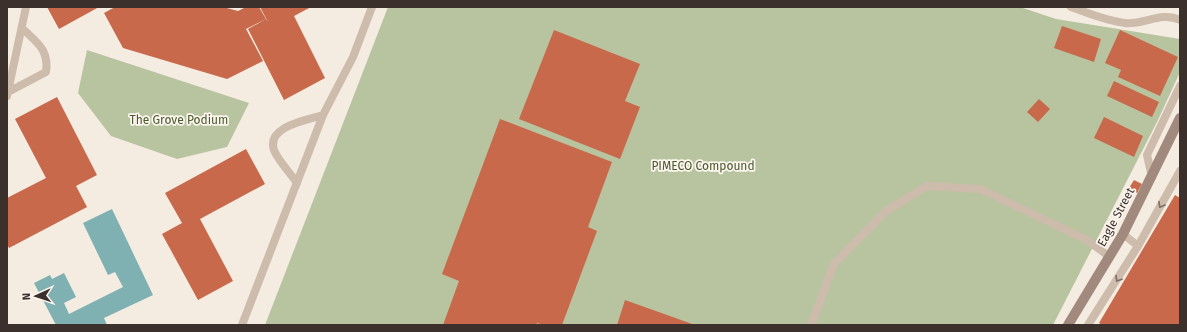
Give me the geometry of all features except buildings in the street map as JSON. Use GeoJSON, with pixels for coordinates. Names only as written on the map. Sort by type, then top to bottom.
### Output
{"type":"FeatureCollection","features":[{"type":"Feature","properties":{"kind":"main road","name":"Eagle Street"},"geometry":{"type":"LineString","coordinates":[[1068,325],[1123,234],[1180,118]]}},
{"type":"Feature","properties":{"kind":"lane"},"geometry":{"type":"LineString","coordinates":[[8,95],[26,7]]}},
{"type":"Feature","properties":{"kind":"lane"},"geometry":{"type":"LineString","coordinates":[[242,325],[323,115],[353,58],[372,7]]}},
{"type":"Feature","properties":{"kind":"lane"},"geometry":{"type":"LineString","coordinates":[[1071,7],[1111,21],[1126,23],[1168,16],[1180,20]]}},
{"type":"Feature","properties":{"kind":"lane"},"geometry":{"type":"LineString","coordinates":[[8,95],[46,72],[48,60],[45,52],[22,28]]}},
{"type":"Feature","properties":{"kind":"lane"},"geometry":{"type":"LineString","coordinates":[[1152,177],[1146,155],[1180,86]]}},
{"type":"Feature","properties":{"kind":"lane"},"geometry":{"type":"LineString","coordinates":[[297,183],[274,150],[275,137],[284,127],[323,115]]}},
{"type":"Feature","properties":{"kind":"lane"},"geometry":{"type":"LineString","coordinates":[[1088,325],[1138,246],[1180,171]]}},
{"type":"Feature","properties":{"kind":"lane"},"geometry":{"type":"LineString","coordinates":[[811,325],[834,264],[886,211],[927,186],[980,189],[1087,240],[1110,257]]}},
{"type":"Feature","properties":{"kind":"lane"},"geometry":{"type":"LineString","coordinates":[[1123,234],[1138,246]]}},
{"type":"Feature","properties":{"kind":"green space","name":"PIMECO Compound"},"geometry":{"type":"Polygon","coordinates":[[[388,7],[1020,7],[1056,19],[1180,39],[1180,72],[1158,120],[1053,325],[265,325],[388,7]]]}},
{"type":"Feature","properties":{"kind":"green space","name":"The Grove Podium"},"geometry":{"type":"Polygon","coordinates":[[[87,50],[249,103],[227,147],[177,159],[111,136],[78,93],[87,50]]]}},
{"type":"Feature","properties":{"kind":"water"},"geometry":{"type":"Polygon","coordinates":[[[112,209],[153,295],[104,318],[107,325],[56,325],[34,283],[50,275],[52,279],[64,273],[76,297],[64,303],[69,314],[123,287],[115,272],[108,275],[83,223],[112,209]]]}}]}
